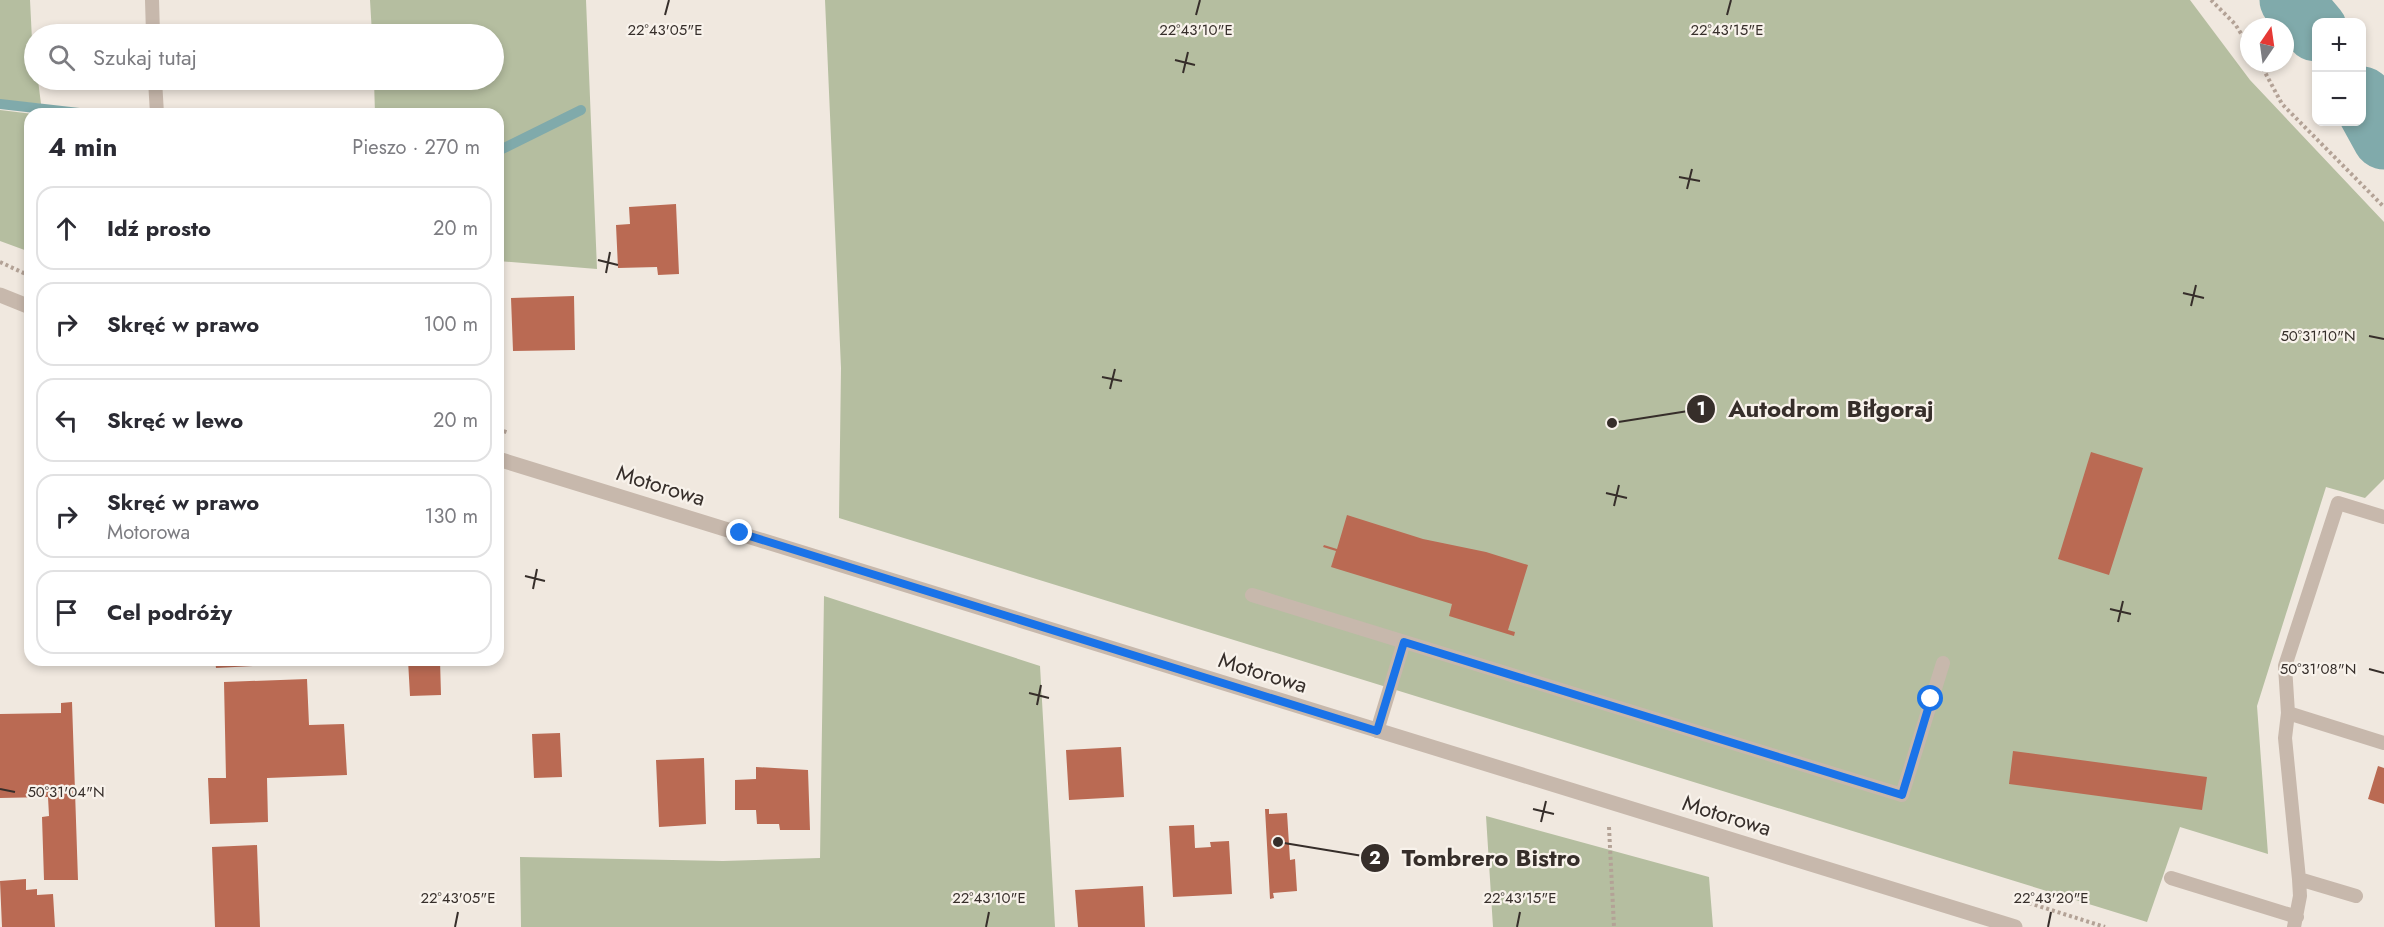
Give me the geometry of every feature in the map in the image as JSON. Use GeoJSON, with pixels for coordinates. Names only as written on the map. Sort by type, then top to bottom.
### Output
{"type":"FeatureCollection","features":[{"type":"Feature","properties":{"kind":"street"},"geometry":{"type":"LineString","coordinates":[[0,295],[24,305]]}},
{"type":"Feature","properties":{"kind":"street","name":"Motorowa"},"geometry":{"type":"LineString","coordinates":[[504,461],[2015,927]]}},
{"type":"Feature","properties":{"kind":"lane"},"geometry":{"type":"LineString","coordinates":[[152,0],[153,24]]}},
{"type":"Feature","properties":{"kind":"lane"},"geometry":{"type":"LineString","coordinates":[[156,90],[157,108]]}},
{"type":"Feature","properties":{"kind":"lane"},"geometry":{"type":"LineString","coordinates":[[2171,878],[2295,922],[2299,879],[2286,758],[2285,738],[2288,713],[2285,666],[2338,503],[2384,517]]}},
{"type":"Feature","properties":{"kind":"lane"},"geometry":{"type":"LineString","coordinates":[[1252,595],[1902,795],[1943,663]]}},
{"type":"Feature","properties":{"kind":"lane"},"geometry":{"type":"LineString","coordinates":[[1377,731],[1404,642]]}},
{"type":"Feature","properties":{"kind":"lane"},"geometry":{"type":"LineString","coordinates":[[2288,713],[2384,743]]}},
{"type":"Feature","properties":{"kind":"lane"},"geometry":{"type":"LineString","coordinates":[[2299,879],[2356,896]]}},
{"type":"Feature","properties":{"kind":"path"},"geometry":{"type":"LineString","coordinates":[[2211,0],[2240,32]]}},
{"type":"Feature","properties":{"kind":"path"},"geometry":{"type":"LineString","coordinates":[[2265,72],[2282,104],[2384,207]]}},
{"type":"Feature","properties":{"kind":"path"},"geometry":{"type":"LineString","coordinates":[[0,262],[24,273]]}},
{"type":"Feature","properties":{"kind":"path"},"geometry":{"type":"LineString","coordinates":[[1607,802],[1614,927]]}},
{"type":"Feature","properties":{"kind":"green space"},"geometry":{"type":"Polygon","coordinates":[[[0,0],[30,0],[31,24],[24,24],[24,90],[39,90],[41,104],[0,100],[0,0]]]}},
{"type":"Feature","properties":{"kind":"green space"},"geometry":{"type":"Polygon","coordinates":[[[370,0],[586,0],[597,269],[504,261],[504,108],[375,108],[374,90],[504,90],[504,24],[371,24],[370,0]]]}},
{"type":"Feature","properties":{"kind":"green space"},"geometry":{"type":"Polygon","coordinates":[[[825,0],[2190,0],[2240,67],[2240,72],[2244,72],[2384,222],[2384,479],[2365,498],[2326,487],[2257,706],[2268,854],[2180,827],[2147,922],[839,518],[841,368],[825,0]]]}},
{"type":"Feature","properties":{"kind":"green space"},"geometry":{"type":"Polygon","coordinates":[[[0,110],[24,113],[24,250],[0,241],[0,110]]]}},
{"type":"Feature","properties":{"kind":"green space"},"geometry":{"type":"Polygon","coordinates":[[[824,596],[1040,666],[1055,927],[521,927],[520,857],[723,861],[820,858],[824,596]]]}},
{"type":"Feature","properties":{"kind":"green space"},"geometry":{"type":"Polygon","coordinates":[[[1486,816],[1709,877],[1713,927],[1493,927],[1486,816]]]}},
{"type":"Feature","properties":{"kind":"building"},"geometry":{"type":"Polygon","coordinates":[[[676,204],[679,274],[658,275],[657,267],[618,268],[616,225],[630,224],[629,207],[676,204]]]}},
{"type":"Feature","properties":{"kind":"building"},"geometry":{"type":"Polygon","coordinates":[[[574,296],[575,350],[513,351],[511,298],[574,296]]]}},
{"type":"Feature","properties":{"kind":"building"},"geometry":{"type":"Polygon","coordinates":[[[2091,452],[2143,468],[2109,575],[2058,559],[2091,452]]]}},
{"type":"Feature","properties":{"kind":"building"},"geometry":{"type":"Polygon","coordinates":[[[1347,515],[1423,539],[1486,552],[1528,565],[1508,630],[1515,632],[1514,636],[1449,616],[1452,604],[1331,567],[1336,551],[1323,547],[1324,545],[1337,549],[1347,515]]]}},
{"type":"Feature","properties":{"kind":"building"},"geometry":{"type":"Polygon","coordinates":[[[216,666],[253,666],[216,668],[216,666]]]}},
{"type":"Feature","properties":{"kind":"building"},"geometry":{"type":"Polygon","coordinates":[[[408,666],[440,666],[441,695],[410,696],[408,666]]]}},
{"type":"Feature","properties":{"kind":"building"},"geometry":{"type":"Polygon","coordinates":[[[307,679],[309,725],[344,724],[347,775],[267,778],[268,822],[210,824],[208,778],[226,778],[224,682],[307,679]]]}},
{"type":"Feature","properties":{"kind":"building"},"geometry":{"type":"Polygon","coordinates":[[[72,702],[78,880],[44,880],[42,817],[49,816],[48,797],[0,798],[0,714],[61,713],[61,703],[72,702]]]}},
{"type":"Feature","properties":{"kind":"building"},"geometry":{"type":"Polygon","coordinates":[[[560,733],[562,777],[534,778],[532,734],[560,733]]]}},
{"type":"Feature","properties":{"kind":"building"},"geometry":{"type":"Polygon","coordinates":[[[1121,747],[1124,797],[1069,800],[1066,750],[1121,747]]]}},
{"type":"Feature","properties":{"kind":"building"},"geometry":{"type":"Polygon","coordinates":[[[2013,751],[2207,777],[2202,810],[2009,784],[2013,751]]]}},
{"type":"Feature","properties":{"kind":"building"},"geometry":{"type":"Polygon","coordinates":[[[704,758],[706,824],[659,827],[656,760],[704,758]]]}},
{"type":"Feature","properties":{"kind":"building"},"geometry":{"type":"Polygon","coordinates":[[[2378,766],[2384,768],[2384,804],[2368,799],[2378,766]]]}},
{"type":"Feature","properties":{"kind":"building"},"geometry":{"type":"Polygon","coordinates":[[[756,767],[808,770],[810,830],[780,830],[779,824],[757,824],[756,810],[735,810],[735,780],[756,779],[756,767]]]}},
{"type":"Feature","properties":{"kind":"building"},"geometry":{"type":"Polygon","coordinates":[[[1265,809],[1269,809],[1269,814],[1287,813],[1290,860],[1295,859],[1297,891],[1273,893],[1274,898],[1270,899],[1265,809]]]}},
{"type":"Feature","properties":{"kind":"building"},"geometry":{"type":"Polygon","coordinates":[[[1194,825],[1195,848],[1211,847],[1210,842],[1229,841],[1232,894],[1173,897],[1169,826],[1194,825]]]}},
{"type":"Feature","properties":{"kind":"building"},"geometry":{"type":"Polygon","coordinates":[[[257,845],[260,927],[215,927],[212,847],[257,845]]]}},
{"type":"Feature","properties":{"kind":"building"},"geometry":{"type":"Polygon","coordinates":[[[26,879],[26,890],[37,889],[37,895],[53,894],[55,927],[2,927],[0,881],[26,879]]]}},
{"type":"Feature","properties":{"kind":"building"},"geometry":{"type":"Polygon","coordinates":[[[1143,886],[1145,927],[1078,927],[1075,890],[1143,886]]]}},
{"type":"Feature","properties":{"kind":"waterway"},"geometry":{"type":"LineString","coordinates":[[2291,0],[2312,25]]}},
{"type":"Feature","properties":{"kind":"waterway"},"geometry":{"type":"LineString","coordinates":[[0,104],[35,108]]}},
{"type":"Feature","properties":{"kind":"waterway"},"geometry":{"type":"LineString","coordinates":[[2366,105],[2384,138]]}},
{"type":"Feature","properties":{"kind":"waterway"},"geometry":{"type":"LineString","coordinates":[[504,148],[581,110]]}},
{"type":"Feature","properties":{"kind":"place","name":"Autodrom Biłgoraj"},"geometry":{"type":"Point","coordinates":[1612,423]}},
{"type":"Feature","properties":{"kind":"place","name":"Tombrero Bistro"},"geometry":{"type":"Point","coordinates":[1278,842]}},
{"type":"Feature","properties":{"kind":"route"},"geometry":{"type":"LineString","coordinates":[[740,533],[1377,731],[1404,642],[1902,795],[1931,699]]}}]}
